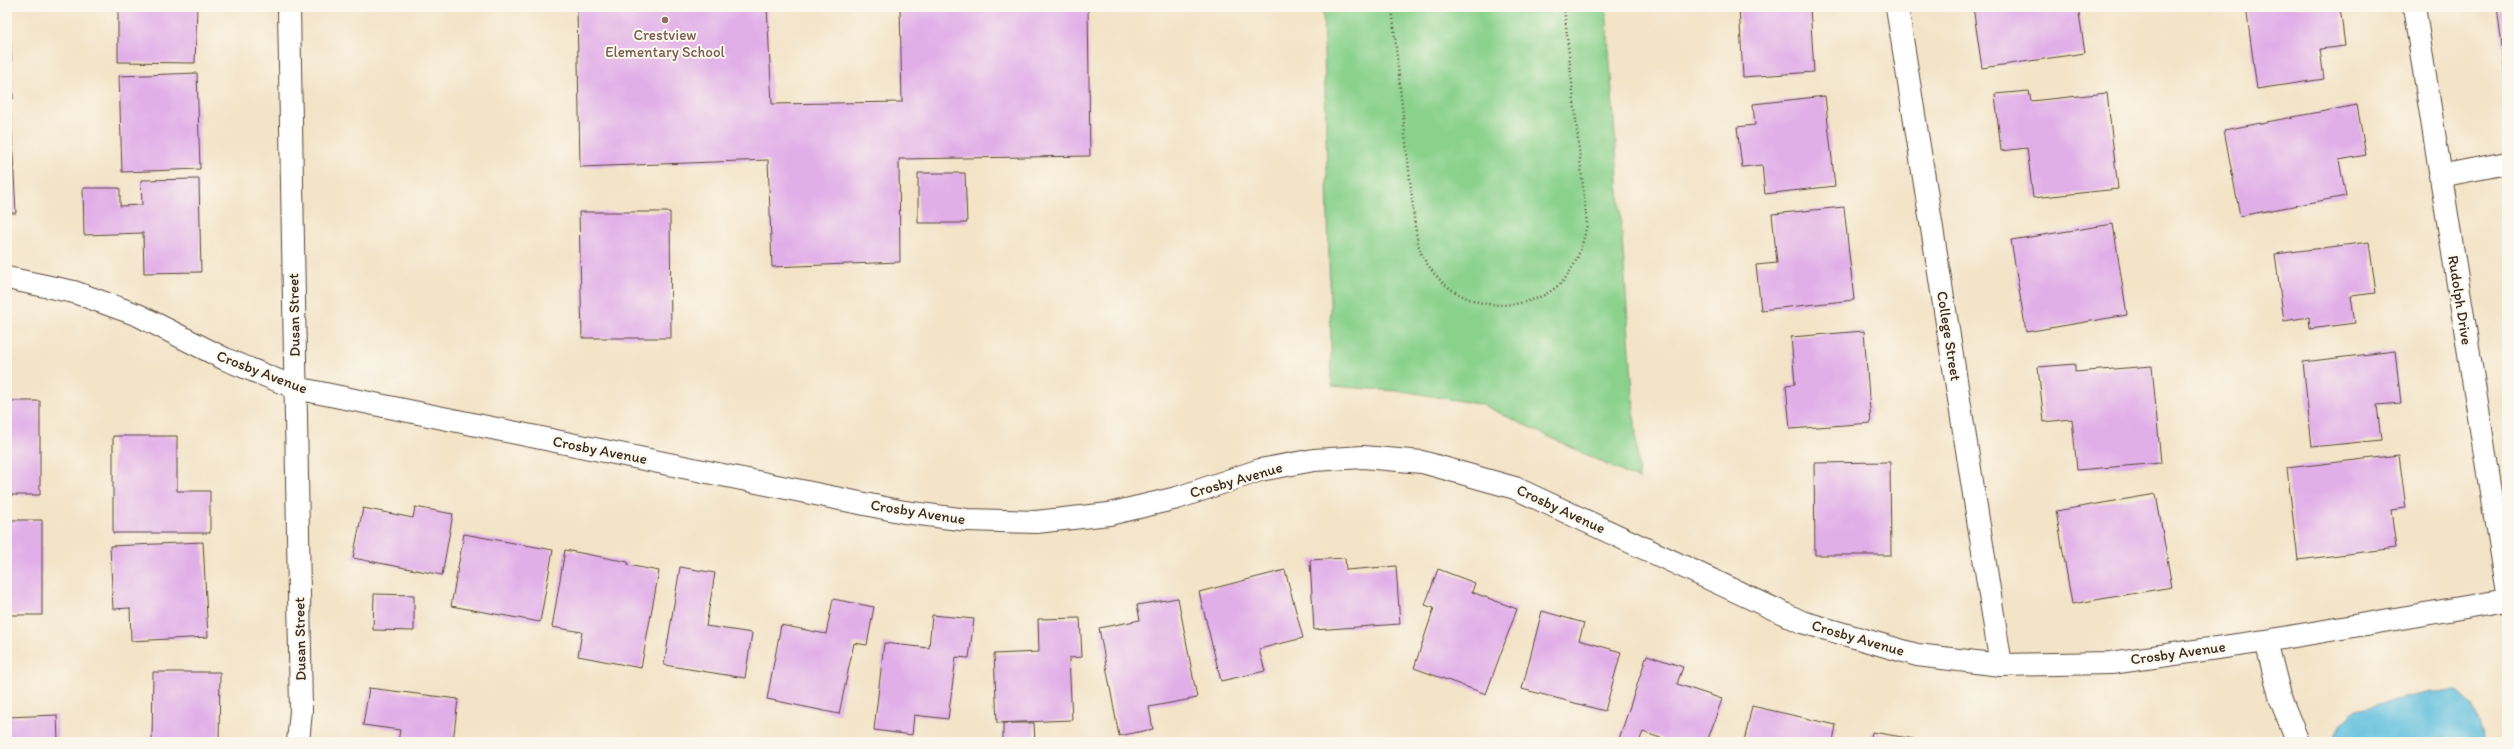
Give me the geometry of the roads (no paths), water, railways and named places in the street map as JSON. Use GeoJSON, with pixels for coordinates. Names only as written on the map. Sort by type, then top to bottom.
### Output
{"type":"FeatureCollection","features":[{"type":"Feature","properties":{"kind":"street","name":"Dusan Street"},"geometry":{"type":"LineString","coordinates":[[289,7],[301,711],[298,742]]}},
{"type":"Feature","properties":{"kind":"street","name":"College Street"},"geometry":{"type":"LineString","coordinates":[[1897,7],[2001,665]]}},
{"type":"Feature","properties":{"kind":"street","name":"Rudolph Drive"},"geometry":{"type":"LineString","coordinates":[[2414,7],[2507,593]]}},
{"type":"Feature","properties":{"kind":"street"},"geometry":{"type":"LineString","coordinates":[[2440,176],[2507,163]]}},
{"type":"Feature","properties":{"kind":"street","name":"Crosby Avenue"},"geometry":{"type":"LineString","coordinates":[[7,278],[74,292],[138,315],[225,359],[296,388],[904,512],[967,520],[1036,522],[1108,514],[1176,498],[1260,470],[1314,460],[1363,457],[1422,462],[1516,488],[1802,622],[1917,655],[2001,665],[2111,663],[2266,641],[2507,600]]}},
{"type":"Feature","properties":{"kind":"street"},"geometry":{"type":"LineString","coordinates":[[2266,641],[2281,700],[2298,742]]}},
{"type":"Feature","properties":{"kind":"water"},"geometry":{"type":"Polygon","coordinates":[[[2458,691],[2473,705],[2485,742],[2332,742],[2340,725],[2357,709],[2430,692],[2458,691]]]}},
{"type":"Feature","properties":{"kind":"place","name":"Crestview Elementary School"},"geometry":{"type":"Point","coordinates":[665,20]}}]}
